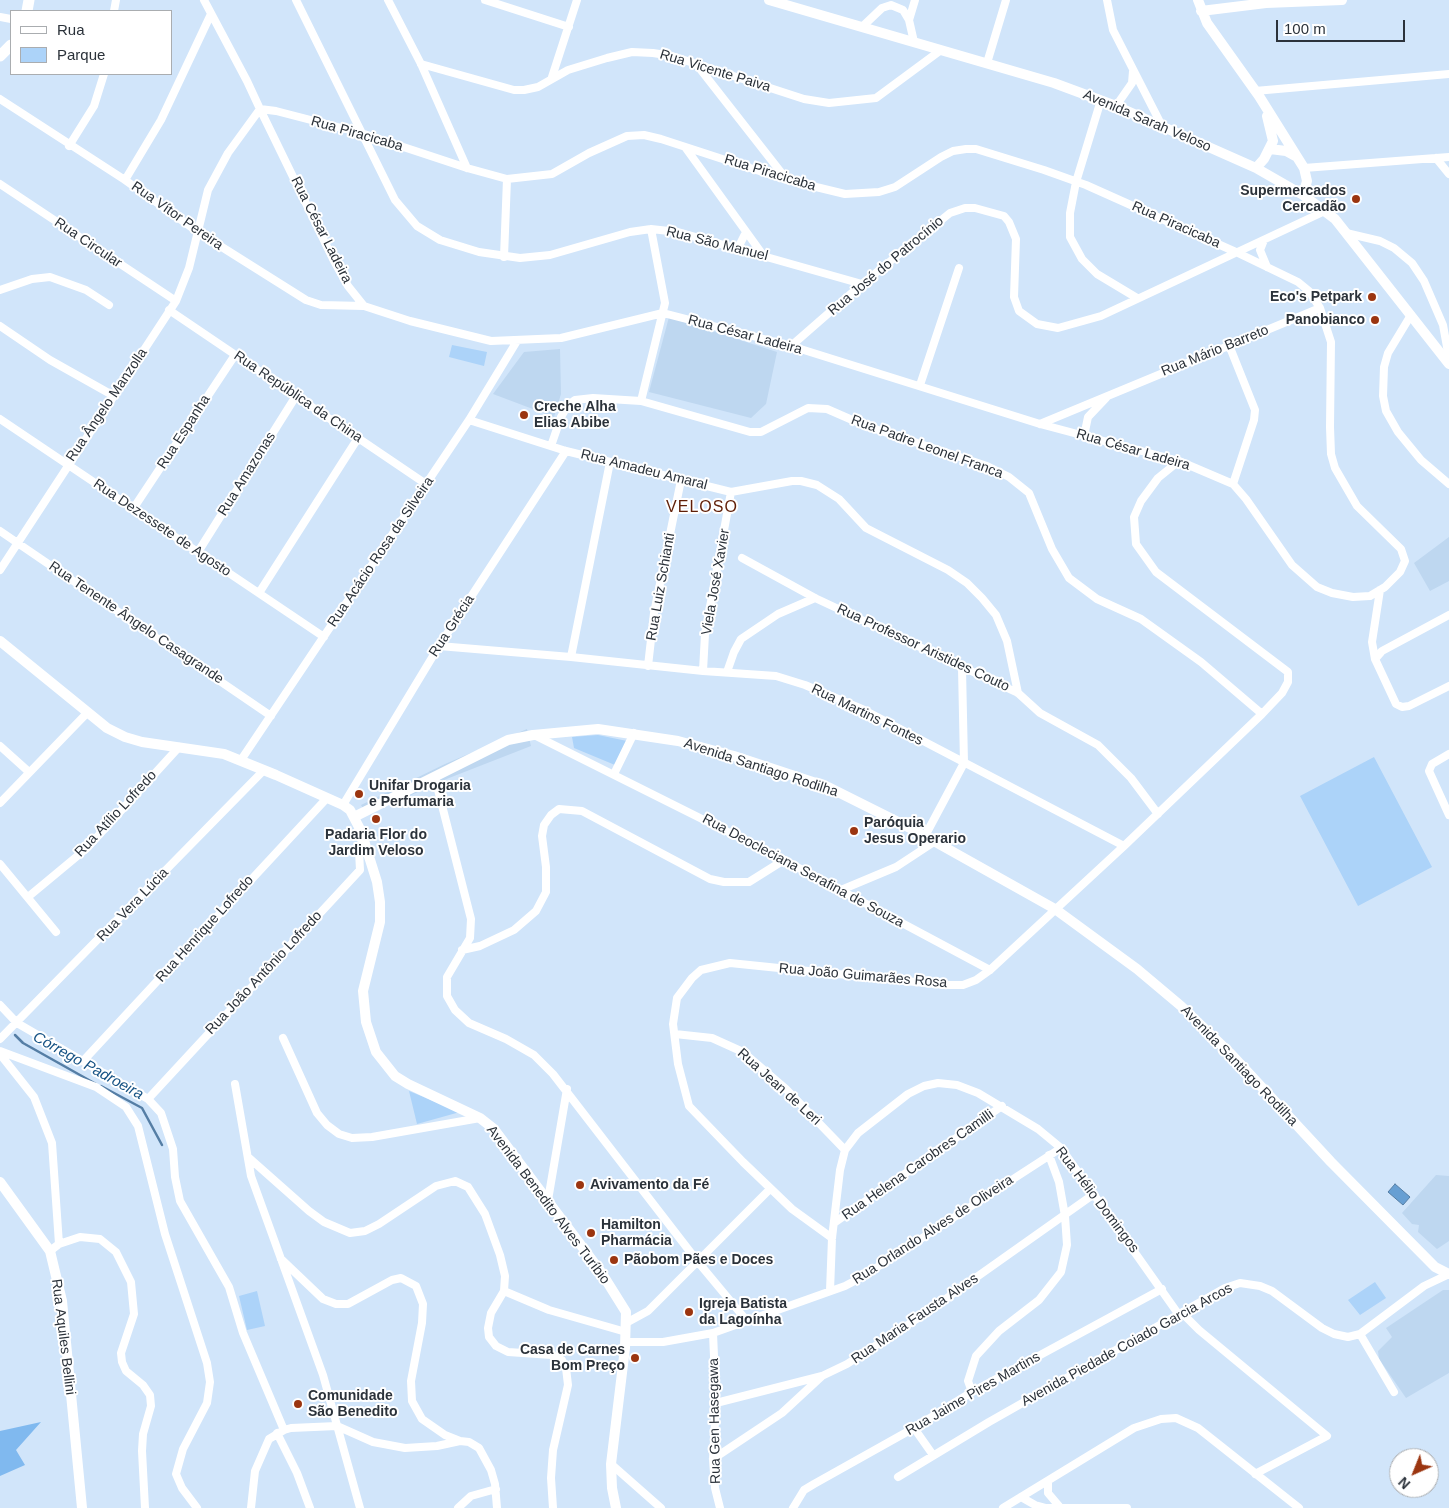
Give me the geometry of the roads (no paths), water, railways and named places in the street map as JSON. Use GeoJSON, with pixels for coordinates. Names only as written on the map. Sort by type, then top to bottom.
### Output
{"type":"FeatureCollection","features":[{"type":"Feature","properties":{"kind":"main road","name":"Avenida Sarah Veloso"},"geometry":{"type":"LineString","coordinates":[[769,0],[987,63],[1101,100],[1256,168],[1303,195],[1325,211],[1346,233],[1449,364]]}},
{"type":"Feature","properties":{"kind":"main road"},"geometry":{"type":"LineString","coordinates":[[1198,0],[1207,23],[1255,91],[1302,164],[1307,181],[1303,195]]}},
{"type":"Feature","properties":{"kind":"main road"},"geometry":{"type":"LineString","coordinates":[[1201,11],[1249,3],[1342,0]]}},
{"type":"Feature","properties":{"kind":"main road"},"geometry":{"type":"LineString","coordinates":[[0,56],[10,46]]}},
{"type":"Feature","properties":{"kind":"main road"},"geometry":{"type":"LineString","coordinates":[[1256,168],[1270,149],[1272,135],[1263,103]]}},
{"type":"Feature","properties":{"kind":"main road"},"geometry":{"type":"LineString","coordinates":[[1270,149],[1286,151],[1302,164]]}},
{"type":"Feature","properties":{"kind":"main road"},"geometry":{"type":"LineString","coordinates":[[0,641],[107,728],[125,737],[142,742],[224,754],[343,805],[354,817]]}},
{"type":"Feature","properties":{"kind":"main road","name":"Avenida Santiago Rodilha"},"geometry":{"type":"LineString","coordinates":[[354,817],[435,778],[495,746],[533,735],[598,729],[678,741],[734,756],[828,787],[930,839],[1055,909],[1137,969],[1181,1006],[1230,1053],[1331,1162],[1428,1260],[1435,1267],[1449,1274]]}},
{"type":"Feature","properties":{"kind":"main road","name":"Avenida Benedito Alves Turíbio"},"geometry":{"type":"LineString","coordinates":[[354,817],[361,831],[362,840],[377,882],[380,902],[380,922],[363,992],[366,1022],[376,1052],[395,1076],[480,1118],[494,1129],[548,1200],[626,1312],[626,1332],[611,1464],[612,1488],[616,1508]]}},
{"type":"Feature","properties":{"kind":"main road","name":"Rua Aquiles Bellini"},"geometry":{"type":"LineString","coordinates":[[0,1182],[55,1248],[82,1508]]}},
{"type":"Feature","properties":{"kind":"street","name":"Rua César Ladeira"},"geometry":{"type":"LineString","coordinates":[[204,0],[334,261],[348,286],[364,306],[410,321],[491,341],[561,338],[662,313],[791,346],[1040,424],[1180,461],[1233,484],[1252,506],[1292,565],[1317,587],[1353,598],[1370,596],[1380,590],[1400,572]]}},
{"type":"Feature","properties":{"kind":"street","name":"Rua São Manuel"},"geometry":{"type":"LineString","coordinates":[[296,0],[395,200],[417,226],[440,240],[504,256],[550,256],[630,232],[651,229],[678,232],[762,254],[862,284]]}},
{"type":"Feature","properties":{"kind":"street"},"geometry":{"type":"LineString","coordinates":[[388,0],[421,64],[467,168]]}},
{"type":"Feature","properties":{"kind":"street"},"geometry":{"type":"LineString","coordinates":[[485,0],[569,27]]}},
{"type":"Feature","properties":{"kind":"street"},"geometry":{"type":"LineString","coordinates":[[552,77],[578,0]]}},
{"type":"Feature","properties":{"kind":"street"},"geometry":{"type":"LineString","coordinates":[[914,42],[910,20],[915,0]]}},
{"type":"Feature","properties":{"kind":"street"},"geometry":{"type":"LineString","coordinates":[[987,63],[1006,0]]}},
{"type":"Feature","properties":{"kind":"street"},"geometry":{"type":"LineString","coordinates":[[1107,0],[1113,30],[1162,126]]}},
{"type":"Feature","properties":{"kind":"street"},"geometry":{"type":"LineString","coordinates":[[862,26],[883,3],[903,10],[910,20]]}},
{"type":"Feature","properties":{"kind":"street"},"geometry":{"type":"LineString","coordinates":[[125,180],[162,120],[212,14]]}},
{"type":"Feature","properties":{"kind":"street","name":"Rua Vicente Paiva"},"geometry":{"type":"LineString","coordinates":[[421,64],[514,90],[532,89],[568,70],[632,52],[672,56],[804,99],[828,103],[848,103],[876,98],[941,50]]}},
{"type":"Feature","properties":{"kind":"street"},"geometry":{"type":"LineString","coordinates":[[696,65],[787,180]]}},
{"type":"Feature","properties":{"kind":"street"},"geometry":{"type":"LineString","coordinates":[[1116,106],[1132,83],[1133,71]]}},
{"type":"Feature","properties":{"kind":"street"},"geometry":{"type":"LineString","coordinates":[[1255,91],[1449,74]]}},
{"type":"Feature","properties":{"kind":"street"},"geometry":{"type":"LineString","coordinates":[[69,146],[94,106],[104,75]]}},
{"type":"Feature","properties":{"kind":"street","name":"Rua Vítor Pereira"},"geometry":{"type":"LineString","coordinates":[[0,99],[69,146],[125,180],[198,232],[306,300],[321,304],[364,306]]}},
{"type":"Feature","properties":{"kind":"street"},"geometry":{"type":"LineString","coordinates":[[1101,100],[1076,182],[1069,225],[1074,246],[1082,259],[1097,274],[1137,298]]}},
{"type":"Feature","properties":{"kind":"street","name":"Rua Piracicaba"},"geometry":{"type":"LineString","coordinates":[[260,110],[276,111],[361,133],[467,168],[507,179],[552,174],[590,153],[627,136],[644,135],[787,180],[846,194],[879,192],[912,178],[953,151],[966,149],[976,149],[1076,182],[1238,253],[1298,282],[1308,291],[1320,308],[1331,342],[1330,427],[1331,454],[1335,468],[1349,494],[1365,516],[1401,549],[1405,555],[1405,562],[1400,572]]}},
{"type":"Feature","properties":{"kind":"street","name":"Rua Ângelo Manzolla"},"geometry":{"type":"LineString","coordinates":[[0,570],[19,544],[67,465],[176,301],[189,268],[208,190],[217,171],[260,110]]}},
{"type":"Feature","properties":{"kind":"street"},"geometry":{"type":"LineString","coordinates":[[684,147],[762,254]]}},
{"type":"Feature","properties":{"kind":"street"},"geometry":{"type":"LineString","coordinates":[[1302,164],[1449,157]]}},
{"type":"Feature","properties":{"kind":"street"},"geometry":{"type":"LineString","coordinates":[[1436,158],[1449,174]]}},
{"type":"Feature","properties":{"kind":"street"},"geometry":{"type":"LineString","coordinates":[[504,256],[507,179]]}},
{"type":"Feature","properties":{"kind":"street","name":"Rua Circular"},"geometry":{"type":"LineString","coordinates":[[0,184],[176,301]]}},
{"type":"Feature","properties":{"kind":"street","name":"Rua José do Patrocínio"},"geometry":{"type":"LineString","coordinates":[[791,346],[862,284],[950,213],[975,208],[1004,216],[1009,222],[1016,238],[1014,297],[1019,311],[1028,320],[1037,324],[1058,328],[1101,316],[1325,211]]}},
{"type":"Feature","properties":{"kind":"street"},"geometry":{"type":"LineString","coordinates":[[641,401],[665,303],[651,229]]}},
{"type":"Feature","properties":{"kind":"street"},"geometry":{"type":"LineString","coordinates":[[738,248],[746,232]]}},
{"type":"Feature","properties":{"kind":"street"},"geometry":{"type":"LineString","coordinates":[[1346,233],[1380,241],[1394,248],[1412,263],[1424,281],[1443,325],[1449,358]]}},
{"type":"Feature","properties":{"kind":"street"},"geometry":{"type":"LineString","coordinates":[[1264,240],[1260,250],[1267,267]]}},
{"type":"Feature","properties":{"kind":"street"},"geometry":{"type":"LineString","coordinates":[[920,385],[959,268]]}},
{"type":"Feature","properties":{"kind":"street"},"geometry":{"type":"LineString","coordinates":[[0,290],[32,279],[50,277],[86,290],[108,305]]}},
{"type":"Feature","properties":{"kind":"street","name":"Rua Mário Barreto"},"geometry":{"type":"LineString","coordinates":[[1040,424],[1320,308]]}},
{"type":"Feature","properties":{"kind":"street","name":"Rua República da China"},"geometry":{"type":"LineString","coordinates":[[169,310],[426,484]]}},
{"type":"Feature","properties":{"kind":"street"},"geometry":{"type":"LineString","coordinates":[[1411,315],[1388,353],[1384,367],[1383,396],[1386,411],[1398,432],[1421,460],[1449,484]]}},
{"type":"Feature","properties":{"kind":"street"},"geometry":{"type":"LineString","coordinates":[[0,326],[50,360],[114,396]]}},
{"type":"Feature","properties":{"kind":"street","name":"Rua Acácio Rosa da Silveira"},"geometry":{"type":"LineString","coordinates":[[241,760],[469,420],[517,341]]}},
{"type":"Feature","properties":{"kind":"street"},"geometry":{"type":"LineString","coordinates":[[1229,345],[1255,410],[1254,420],[1233,484]]}},
{"type":"Feature","properties":{"kind":"street","name":"Rua Espanha"},"geometry":{"type":"LineString","coordinates":[[133,509],[235,355]]}},
{"type":"Feature","properties":{"kind":"street","name":"Rua Mário Barreto"},"geometry":{"type":"LineString","coordinates":[[1084,436],[1088,418],[1109,395]]}},
{"type":"Feature","properties":{"kind":"street","name":"Rua Amazonas"},"geometry":{"type":"LineString","coordinates":[[198,552],[296,396]]}},
{"type":"Feature","properties":{"kind":"street","name":"Rua Padre Leonel Franca"},"geometry":{"type":"LineString","coordinates":[[551,446],[561,417],[568,405],[582,398],[641,401],[750,432],[761,432],[808,408],[828,409],[866,426],[979,463],[1009,477],[1021,485],[1032,498],[1052,549],[1069,578],[1097,599],[1141,619],[1201,662],[1262,714]]}},
{"type":"Feature","properties":{"kind":"street","name":"Rua Dezessete de Agosto"},"geometry":{"type":"LineString","coordinates":[[0,419],[324,637]]}},
{"type":"Feature","properties":{"kind":"street","name":"Rua Amadeu Amaral"},"geometry":{"type":"LineString","coordinates":[[469,420],[551,446],[731,492],[792,481],[809,482],[839,500],[866,528],[959,577],[982,598],[1002,628],[1012,654],[1018,693]]}},
{"type":"Feature","properties":{"kind":"street"},"geometry":{"type":"LineString","coordinates":[[259,594],[358,438]]}},
{"type":"Feature","properties":{"kind":"street","name":"Rua Grécia"},"geometry":{"type":"LineString","coordinates":[[343,805],[438,646],[566,450]]}},
{"type":"Feature","properties":{"kind":"street"},"geometry":{"type":"LineString","coordinates":[[1180,461],[1158,478],[1141,501],[1134,517],[1136,544],[1156,572],[1288,672],[1288,682],[1282,693],[1262,714]]}},
{"type":"Feature","properties":{"kind":"street"},"geometry":{"type":"LineString","coordinates":[[571,657],[610,462]]}},
{"type":"Feature","properties":{"kind":"street","name":"Rua Luiz Schianti"},"geometry":{"type":"LineString","coordinates":[[648,666],[654,613],[681,480]]}},
{"type":"Feature","properties":{"kind":"street","name":"Viela José Xavier"},"geometry":{"type":"LineString","coordinates":[[703,672],[706,627],[731,492]]}},
{"type":"Feature","properties":{"kind":"street","name":"Rua Tenente Ângelo Casagrande"},"geometry":{"type":"LineString","coordinates":[[0,531],[271,716]]}},
{"type":"Feature","properties":{"kind":"street","name":"Rua Professor Aristides Couto"},"geometry":{"type":"LineString","coordinates":[[742,558],[815,598],[1018,693],[1040,713],[1098,745],[1131,778],[1158,814]]}},
{"type":"Feature","properties":{"kind":"street"},"geometry":{"type":"LineString","coordinates":[[1380,590],[1372,642],[1374,659],[1396,704],[1402,707],[1409,706],[1449,686]]}},
{"type":"Feature","properties":{"kind":"street"},"geometry":{"type":"LineString","coordinates":[[727,672],[734,652],[742,639],[778,614],[815,598]]}},
{"type":"Feature","properties":{"kind":"street"},"geometry":{"type":"LineString","coordinates":[[1374,659],[1382,651],[1449,615]]}},
{"type":"Feature","properties":{"kind":"street","name":"Rua Martins Fontes"},"geometry":{"type":"LineString","coordinates":[[438,646],[571,657],[703,672],[776,676],[805,685],[862,709],[1124,846]]}},
{"type":"Feature","properties":{"kind":"street"},"geometry":{"type":"LineString","coordinates":[[841,890],[896,867],[930,839],[964,763],[962,668]]}},
{"type":"Feature","properties":{"kind":"street"},"geometry":{"type":"LineString","coordinates":[[0,803],[88,712]]}},
{"type":"Feature","properties":{"kind":"street","name":"Rua João Guimarães Rosa"},"geometry":{"type":"LineString","coordinates":[[832,1238],[792,1210],[689,1106],[678,1064],[674,1034],[674,1014],[677,998],[692,978],[701,970],[716,965],[730,964],[945,985],[963,985],[990,970],[1158,814],[1262,714]]}},
{"type":"Feature","properties":{"kind":"street"},"geometry":{"type":"LineString","coordinates":[[614,774],[634,733]]}},
{"type":"Feature","properties":{"kind":"street","name":"Rua Deocleciana Serafina de Souza"},"geometry":{"type":"LineString","coordinates":[[533,735],[784,860],[990,970]]}},
{"type":"Feature","properties":{"kind":"street"},"geometry":{"type":"LineString","coordinates":[[0,746],[29,772]]}},
{"type":"Feature","properties":{"kind":"street","name":"Rua Atílio Lofredo"},"geometry":{"type":"LineString","coordinates":[[28,897],[87,848],[179,747]]}},
{"type":"Feature","properties":{"kind":"street"},"geometry":{"type":"LineString","coordinates":[[1449,754],[1432,764],[1430,776],[1449,814]]}},
{"type":"Feature","properties":{"kind":"street","name":"Rua Vera Lúcia"},"geometry":{"type":"LineString","coordinates":[[0,1039],[264,770]]}},
{"type":"Feature","properties":{"kind":"street"},"geometry":{"type":"LineString","coordinates":[[435,778],[471,919],[470,938],[448,977],[447,996],[455,1010],[469,1023],[506,1039],[534,1055],[567,1090],[698,1262],[747,1321]]}},
{"type":"Feature","properties":{"kind":"street","name":"Rua Henrique Lofredo"},"geometry":{"type":"LineString","coordinates":[[84,1060],[327,798]]}},
{"type":"Feature","properties":{"kind":"street"},"geometry":{"type":"LineString","coordinates":[[462,950],[480,946],[514,930],[536,911],[546,892],[546,867],[542,836],[544,825],[551,814],[560,809],[582,810],[710,879],[724,882],[748,882],[784,860]]}},
{"type":"Feature","properties":{"kind":"street","name":"Rua João Antônio Lofredo"},"geometry":{"type":"LineString","coordinates":[[148,1098],[360,870],[359,851],[362,840]]}},
{"type":"Feature","properties":{"kind":"street"},"geometry":{"type":"LineString","coordinates":[[0,864],[56,932]]}},
{"type":"Feature","properties":{"kind":"street"},"geometry":{"type":"LineString","coordinates":[[0,1005],[16,1023],[148,1098],[160,1113],[171,1142],[180,1201],[229,1287],[243,1333],[310,1508]]}},
{"type":"Feature","properties":{"kind":"street","name":"Rua Jean de Leri"},"geometry":{"type":"LineString","coordinates":[[674,1034],[712,1038],[743,1052],[806,1109],[845,1150]]}},
{"type":"Feature","properties":{"kind":"street"},"geometry":{"type":"LineString","coordinates":[[283,1038],[317,1113],[327,1125],[339,1134],[352,1138],[372,1137],[480,1118]]}},
{"type":"Feature","properties":{"kind":"street"},"geometry":{"type":"LineString","coordinates":[[0,1053],[96,1087],[126,1107],[138,1126],[146,1150],[154,1192],[172,1258],[207,1363],[210,1382],[207,1403],[183,1449],[176,1474],[182,1488],[197,1508]]}},
{"type":"Feature","properties":{"kind":"street"},"geometry":{"type":"LineString","coordinates":[[0,1053],[34,1097],[52,1143],[55,1248],[80,1237],[100,1238],[116,1252],[130,1282],[134,1314],[121,1353],[122,1362],[132,1377],[143,1385],[150,1395],[151,1406],[143,1434],[142,1451],[145,1508]]}},
{"type":"Feature","properties":{"kind":"street","name":"Rua Hélio Domingos"},"geometry":{"type":"LineString","coordinates":[[845,1150],[868,1124],[908,1094],[924,1086],[938,1083],[957,1085],[978,1093],[1038,1129],[1061,1148],[1180,1314],[1327,1436],[1255,1474]]}},
{"type":"Feature","properties":{"kind":"street"},"geometry":{"type":"LineString","coordinates":[[235,1084],[254,1185],[278,1257],[323,1375],[360,1508]]}},
{"type":"Feature","properties":{"kind":"street"},"geometry":{"type":"LineString","coordinates":[[548,1200],[567,1090]]}},
{"type":"Feature","properties":{"kind":"street","name":"Rua Helena Carobres Camilli"},"geometry":{"type":"LineString","coordinates":[[834,1223],[1002,1106]]}},
{"type":"Feature","properties":{"kind":"street","name":"Rua Orlando Alves de Oliveira"},"geometry":{"type":"LineString","coordinates":[[504,1291],[566,1315],[663,1342],[713,1333],[830,1291],[862,1277],[1061,1148]]}},
{"type":"Feature","properties":{"kind":"street"},"geometry":{"type":"LineString","coordinates":[[830,1291],[832,1238],[840,1170],[845,1150]]}},
{"type":"Feature","properties":{"kind":"street"},"geometry":{"type":"LineString","coordinates":[[972,1392],[968,1381],[976,1356],[999,1331],[1039,1300],[1061,1272],[1067,1245],[1065,1216],[1058,1182],[1049,1156]]}},
{"type":"Feature","properties":{"kind":"street"},"geometry":{"type":"LineString","coordinates":[[248,1158],[324,1222],[350,1232],[365,1231],[379,1224],[436,1186],[449,1182],[460,1182],[473,1193],[485,1214],[494,1236],[505,1276],[504,1291],[491,1313],[488,1328],[489,1337],[496,1346],[508,1352],[552,1354],[562,1360],[566,1368],[568,1385],[553,1450],[551,1478],[553,1508]]}},
{"type":"Feature","properties":{"kind":"street"},"geometry":{"type":"LineString","coordinates":[[626,1332],[770,1189]]}},
{"type":"Feature","properties":{"kind":"street","name":"Rua Maria Fausta Alves"},"geometry":{"type":"LineString","coordinates":[[716,1403],[822,1376],[847,1364],[923,1315],[1094,1194]]}},
{"type":"Feature","properties":{"kind":"street"},"geometry":{"type":"LineString","coordinates":[[278,1257],[323,1299],[336,1304],[348,1304],[392,1280],[401,1278],[416,1286],[423,1304],[422,1323],[411,1381],[412,1401],[422,1419],[445,1434],[479,1448],[491,1470],[496,1489],[497,1508]]}},
{"type":"Feature","properties":{"kind":"street"},"geometry":{"type":"LineString","coordinates":[[1394,1392],[1360,1334],[1424,1286],[1449,1274]]}},
{"type":"Feature","properties":{"kind":"street","name":"Avenida Piedade Coiado Garcia Arcos"},"geometry":{"type":"LineString","coordinates":[[898,1477],[933,1455],[1225,1288],[1240,1283],[1251,1283],[1272,1291],[1334,1334],[1348,1337],[1360,1334]]}},
{"type":"Feature","properties":{"kind":"street","name":"Rua Jaime Pires Martins"},"geometry":{"type":"LineString","coordinates":[[793,1508],[804,1490],[814,1484],[914,1428],[972,1392],[1162,1289]]}},
{"type":"Feature","properties":{"kind":"street","name":"Rua Gen Hasegawa"},"geometry":{"type":"LineString","coordinates":[[713,1333],[716,1403],[713,1459],[715,1488],[720,1508]]}},
{"type":"Feature","properties":{"kind":"street"},"geometry":{"type":"LineString","coordinates":[[713,1459],[782,1414],[822,1376]]}},
{"type":"Feature","properties":{"kind":"street"},"geometry":{"type":"LineString","coordinates":[[1002,1508],[1134,1428],[1161,1419],[1176,1418],[1198,1428],[1299,1508]]}},
{"type":"Feature","properties":{"kind":"street"},"geometry":{"type":"LineString","coordinates":[[251,1508],[255,1471],[260,1455],[269,1439],[280,1431],[338,1426],[373,1442],[405,1448],[437,1446],[460,1441]]}},
{"type":"Feature","properties":{"kind":"street"},"geometry":{"type":"LineString","coordinates":[[914,1428],[933,1455]]}},
{"type":"Feature","properties":{"kind":"street"},"geometry":{"type":"LineString","coordinates":[[611,1464],[662,1508]]}},
{"type":"Feature","properties":{"kind":"street"},"geometry":{"type":"LineString","coordinates":[[1048,1481],[1048,1493],[1059,1506]]}},
{"type":"Feature","properties":{"kind":"street"},"geometry":{"type":"LineString","coordinates":[[458,1508],[471,1496],[496,1489]]}},
{"type":"Feature","properties":{"kind":"street"},"geometry":{"type":"LineString","coordinates":[[1021,1497],[1035,1505],[1046,1508],[1059,1506],[1126,1508]]}},
{"type":"Feature","properties":{"kind":"waterway","name":"Córrego Padroeira"},"geometry":{"type":"LineString","coordinates":[[15,1035],[23,1043],[96,1084]]}},
{"type":"Feature","properties":{"kind":"waterway","name":"Córrego Padroeira"},"geometry":{"type":"LineString","coordinates":[[101,1086],[142,1108],[162,1145]]}},
{"type":"Feature","properties":{"kind":"place","name":"Supermercados Cercadão"},"geometry":{"type":"Point","coordinates":[1356,199]}},
{"type":"Feature","properties":{"kind":"place","name":"Eco's Petpark"},"geometry":{"type":"Point","coordinates":[1372,297]}},
{"type":"Feature","properties":{"kind":"place","name":"Panobianco"},"geometry":{"type":"Point","coordinates":[1375,320]}},
{"type":"Feature","properties":{"kind":"place","name":"Creche Alha Elias Abibe"},"geometry":{"type":"Point","coordinates":[524,415]}},
{"type":"Feature","properties":{"kind":"place","name":"Unifar Drogaria e Perfumaria"},"geometry":{"type":"Point","coordinates":[359,794]}},
{"type":"Feature","properties":{"kind":"place","name":"Padaria Flor do Jardim Veloso"},"geometry":{"type":"Point","coordinates":[376,819]}},
{"type":"Feature","properties":{"kind":"place","name":"Paróquia Jesus Operario"},"geometry":{"type":"Point","coordinates":[854,831]}},
{"type":"Feature","properties":{"kind":"place","name":"Avivamento da Fé"},"geometry":{"type":"Point","coordinates":[580,1185]}},
{"type":"Feature","properties":{"kind":"place","name":"Hamilton Pharmácia"},"geometry":{"type":"Point","coordinates":[591,1233]}},
{"type":"Feature","properties":{"kind":"place","name":"Pãobom Pães e Doces"},"geometry":{"type":"Point","coordinates":[614,1260]}},
{"type":"Feature","properties":{"kind":"place","name":"Igreja Batista da Lagoínha"},"geometry":{"type":"Point","coordinates":[689,1312]}},
{"type":"Feature","properties":{"kind":"place","name":"Casa de Carnes Bom Preço"},"geometry":{"type":"Point","coordinates":[635,1358]}},
{"type":"Feature","properties":{"kind":"place","name":"Comunidade São Benedito"},"geometry":{"type":"Point","coordinates":[298,1404]}},
{"type":"Feature","properties":{"kind":"district","name":"VELOSO"},"geometry":{"type":"Point","coordinates":[702,508]}}]}
